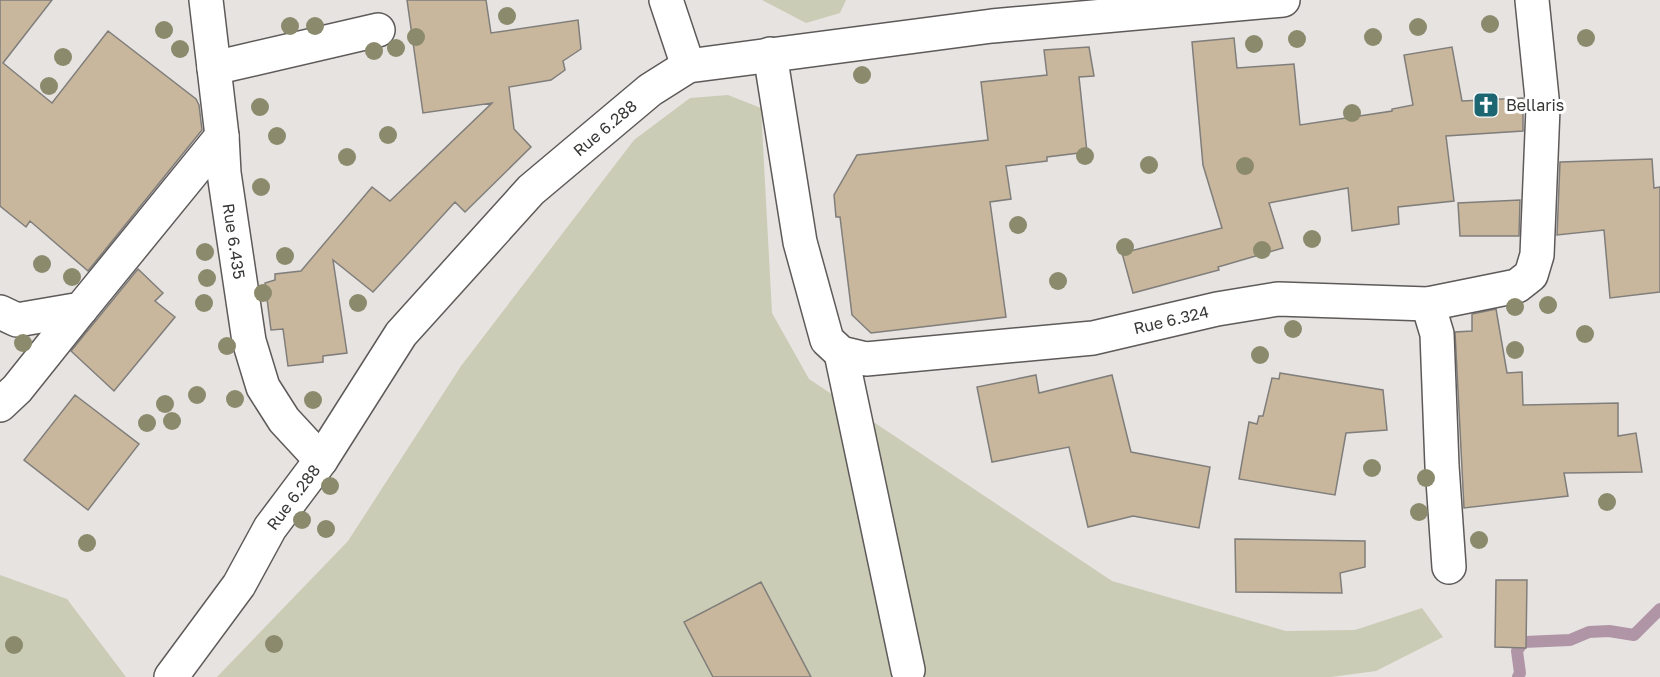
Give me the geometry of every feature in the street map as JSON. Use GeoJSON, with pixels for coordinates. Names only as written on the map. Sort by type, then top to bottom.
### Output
{"type":"FeatureCollection","features":[{"type":"Feature","properties":{"kind":"street","name":"Rue 6.435"},"geometry":{"type":"LineString","coordinates":[[206,0],[222,136],[224,173],[249,341],[263,387],[284,420],[321,460]]}},
{"type":"Feature","properties":{"kind":"street"},"geometry":{"type":"LineString","coordinates":[[666,0],[688,66]]}},
{"type":"Feature","properties":{"kind":"street","name":"Rue 6.288"},"geometry":{"type":"LineString","coordinates":[[171,677],[239,585],[270,528],[321,460],[401,334],[531,190],[650,90],[688,66],[992,26],[1283,0]]}},
{"type":"Feature","properties":{"kind":"street","name":"Rue 6.324"},"geometry":{"type":"LineString","coordinates":[[841,353],[866,359],[1093,338],[1217,309],[1278,298],[1428,304],[1517,286],[1531,275],[1537,255],[1543,108],[1532,0]]}},
{"type":"Feature","properties":{"kind":"street"},"geometry":{"type":"LineString","coordinates":[[214,69],[378,30]]}},
{"type":"Feature","properties":{"kind":"street"},"geometry":{"type":"LineString","coordinates":[[770,54],[800,242],[827,340],[841,353],[908,670]]}},
{"type":"Feature","properties":{"kind":"street"},"geometry":{"type":"LineString","coordinates":[[0,405],[17,389],[222,136]]}},
{"type":"Feature","properties":{"kind":"street"},"geometry":{"type":"LineString","coordinates":[[1428,304],[1437,334],[1449,567]]}},
{"type":"Feature","properties":{"kind":"street"},"geometry":{"type":"LineString","coordinates":[[0,312],[17,320],[81,309]]}},
{"type":"Feature","properties":{"kind":"green space"},"geometry":{"type":"Polygon","coordinates":[[[762,0],[846,0],[840,13],[806,23],[762,0]]]}},
{"type":"Feature","properties":{"kind":"green space"},"geometry":{"type":"Polygon","coordinates":[[[728,95],[761,108],[772,313],[809,379],[1112,581],[1286,631],[1355,630],[1422,608],[1443,637],[1376,671],[1331,677],[217,677],[348,541],[461,366],[634,140],[690,98],[728,95]]]}},
{"type":"Feature","properties":{"kind":"green space"},"geometry":{"type":"Polygon","coordinates":[[[0,575],[67,599],[126,677],[0,677],[0,575]]]}},
{"type":"Feature","properties":{"kind":"building"},"geometry":{"type":"Polygon","coordinates":[[[0,0],[52,0],[3,63],[52,103],[108,31],[196,99],[199,105],[202,130],[88,271],[30,221],[26,227],[0,206],[0,0]]]}},
{"type":"Feature","properties":{"kind":"building"},"geometry":{"type":"Polygon","coordinates":[[[407,0],[486,0],[491,33],[578,20],[581,49],[563,61],[565,70],[551,80],[509,87],[514,129],[531,147],[465,212],[455,202],[373,292],[333,260],[347,353],[323,356],[323,362],[288,366],[283,329],[271,330],[265,283],[275,280],[275,274],[301,271],[372,187],[390,201],[492,103],[423,113],[407,0]]]}},
{"type":"Feature","properties":{"kind":"building"},"geometry":{"type":"Polygon","coordinates":[[[1234,38],[1237,68],[1294,64],[1300,125],[1392,111],[1392,109],[1413,105],[1404,55],[1452,47],[1462,101],[1523,98],[1523,131],[1446,136],[1454,201],[1398,207],[1399,224],[1352,231],[1348,188],[1269,203],[1283,248],[1218,267],[1219,270],[1133,293],[1122,253],[1222,228],[1203,165],[1192,42],[1234,38]]]}},
{"type":"Feature","properties":{"kind":"building"},"geometry":{"type":"Polygon","coordinates":[[[1089,47],[1094,76],[1079,77],[1087,152],[1047,157],[1047,161],[1006,166],[1011,199],[990,202],[1006,317],[871,333],[852,315],[840,217],[836,217],[834,195],[857,155],[988,140],[981,82],[1047,75],[1044,50],[1089,47]]]}},
{"type":"Feature","properties":{"kind":"building"},"geometry":{"type":"Polygon","coordinates":[[[1652,159],[1654,188],[1660,187],[1660,292],[1610,298],[1604,230],[1557,235],[1560,162],[1652,159]]]}},
{"type":"Feature","properties":{"kind":"building"},"geometry":{"type":"Polygon","coordinates":[[[1520,200],[1519,236],[1460,236],[1458,203],[1520,200]]]}},
{"type":"Feature","properties":{"kind":"building"},"geometry":{"type":"Polygon","coordinates":[[[138,269],[163,293],[155,301],[175,317],[114,391],[71,351],[138,269]]]}},
{"type":"Feature","properties":{"kind":"building"},"geometry":{"type":"Polygon","coordinates":[[[1496,309],[1507,373],[1522,372],[1523,405],[1618,403],[1618,436],[1636,433],[1642,472],[1564,473],[1568,496],[1464,508],[1455,332],[1472,331],[1472,314],[1496,309]]]}},
{"type":"Feature","properties":{"kind":"building"},"geometry":{"type":"Polygon","coordinates":[[[1280,373],[1383,390],[1387,430],[1346,433],[1335,495],[1239,479],[1249,422],[1257,424],[1259,416],[1263,416],[1272,378],[1279,379],[1280,373]]]}},
{"type":"Feature","properties":{"kind":"building"},"geometry":{"type":"Polygon","coordinates":[[[1036,375],[1039,393],[1112,375],[1131,452],[1210,467],[1199,528],[1133,516],[1088,527],[1069,447],[992,462],[977,387],[1036,375]]]}},
{"type":"Feature","properties":{"kind":"building"},"geometry":{"type":"Polygon","coordinates":[[[75,395],[139,444],[88,510],[24,460],[75,395]]]}},
{"type":"Feature","properties":{"kind":"building"},"geometry":{"type":"Polygon","coordinates":[[[1235,539],[1365,541],[1365,567],[1340,573],[1342,593],[1236,592],[1235,539]]]}},
{"type":"Feature","properties":{"kind":"building"},"geometry":{"type":"Polygon","coordinates":[[[1496,580],[1527,580],[1526,648],[1495,647],[1496,580]]]}},
{"type":"Feature","properties":{"kind":"building"},"geometry":{"type":"Polygon","coordinates":[[[761,582],[811,677],[713,677],[684,622],[761,582]]]}},
{"type":"Feature","properties":{"kind":"waterway"},"geometry":{"type":"LineString","coordinates":[[1518,677],[1520,673],[1517,651],[1523,642],[1570,640],[1589,632],[1609,631],[1634,635],[1660,609]]}},
{"type":"Feature","properties":{"kind":"place","name":"Bellaris"},"geometry":{"type":"Point","coordinates":[1486,105]}}]}
